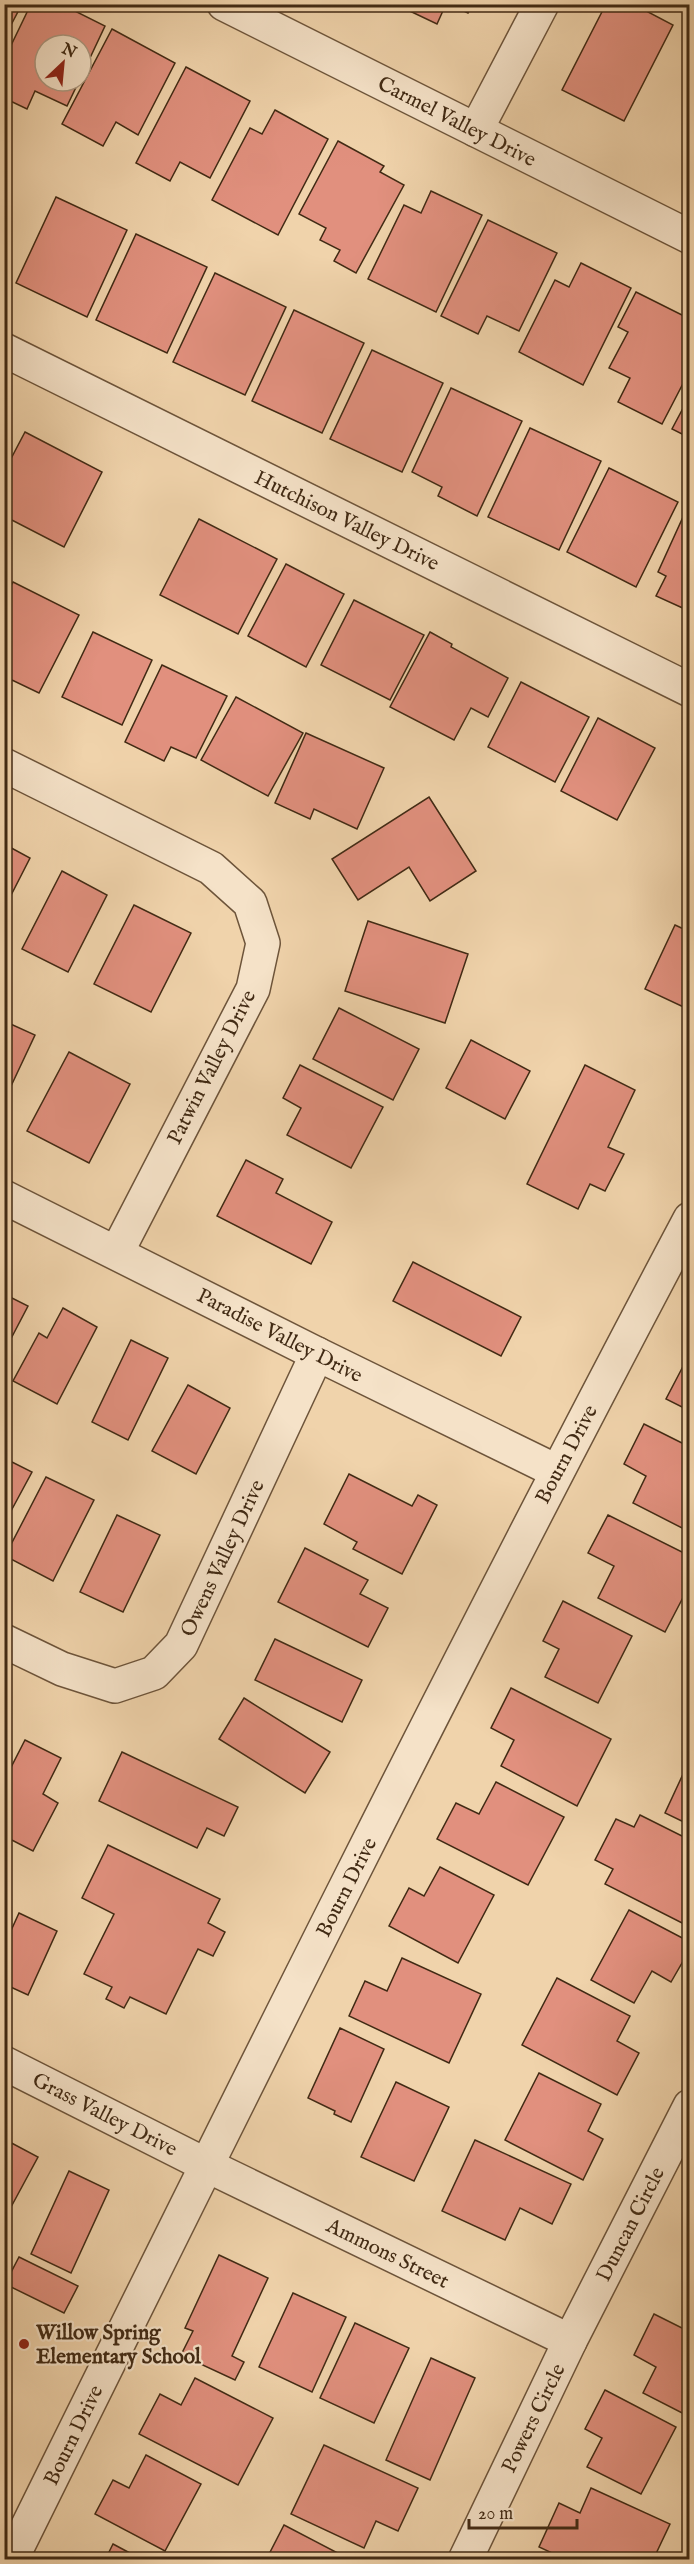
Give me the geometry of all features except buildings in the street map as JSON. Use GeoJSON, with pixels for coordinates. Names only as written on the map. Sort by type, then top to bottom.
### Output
{"type":"FeatureCollection","features":[{"type":"Feature","properties":{"kind":"street","name":"Carmel Valley Drive"},"geometry":{"type":"LineString","coordinates":[[224,4],[690,237]]}},
{"type":"Feature","properties":{"kind":"street"},"geometry":{"type":"LineString","coordinates":[[476,130],[542,4]]}},
{"type":"Feature","properties":{"kind":"street","name":"Hutchison Valley Drive"},"geometry":{"type":"LineString","coordinates":[[4,350],[690,690]]}},
{"type":"Feature","properties":{"kind":"street","name":"Patwin Valley Drive"},"geometry":{"type":"LineString","coordinates":[[4,765],[211,868],[250,903],[263,943],[253,989],[117,1252]]}},
{"type":"Feature","properties":{"kind":"street","name":"Paradise Valley Drive"},"geometry":{"type":"LineString","coordinates":[[4,1197],[556,1471]]}},
{"type":"Feature","properties":{"kind":"street","name":"Bourn Drive"},"geometry":{"type":"LineString","coordinates":[[11,2559],[206,2164],[556,1471],[690,1219]]}},
{"type":"Feature","properties":{"kind":"street","name":"Owens Valley Drive"},"geometry":{"type":"LineString","coordinates":[[4,1641],[62,1669],[115,1686],[154,1672],[181,1645],[317,1354]]}},
{"type":"Feature","properties":{"kind":"street","name":"Grass Valley Drive"},"geometry":{"type":"LineString","coordinates":[[4,2063],[206,2164]]}},
{"type":"Feature","properties":{"kind":"street","name":"Duncan Circle"},"geometry":{"type":"LineString","coordinates":[[570,2342],[690,2106]]}},
{"type":"Feature","properties":{"kind":"street","name":"Ammons Street"},"geometry":{"type":"LineString","coordinates":[[206,2164],[570,2342]]}},
{"type":"Feature","properties":{"kind":"street","name":"Powers Circle"},"geometry":{"type":"LineString","coordinates":[[465,2559],[570,2342]]}},
{"type":"Feature","properties":{"kind":"place","name":"Willow Spring Elementary School"},"geometry":{"type":"Point","coordinates":[24,2344]}}]}
